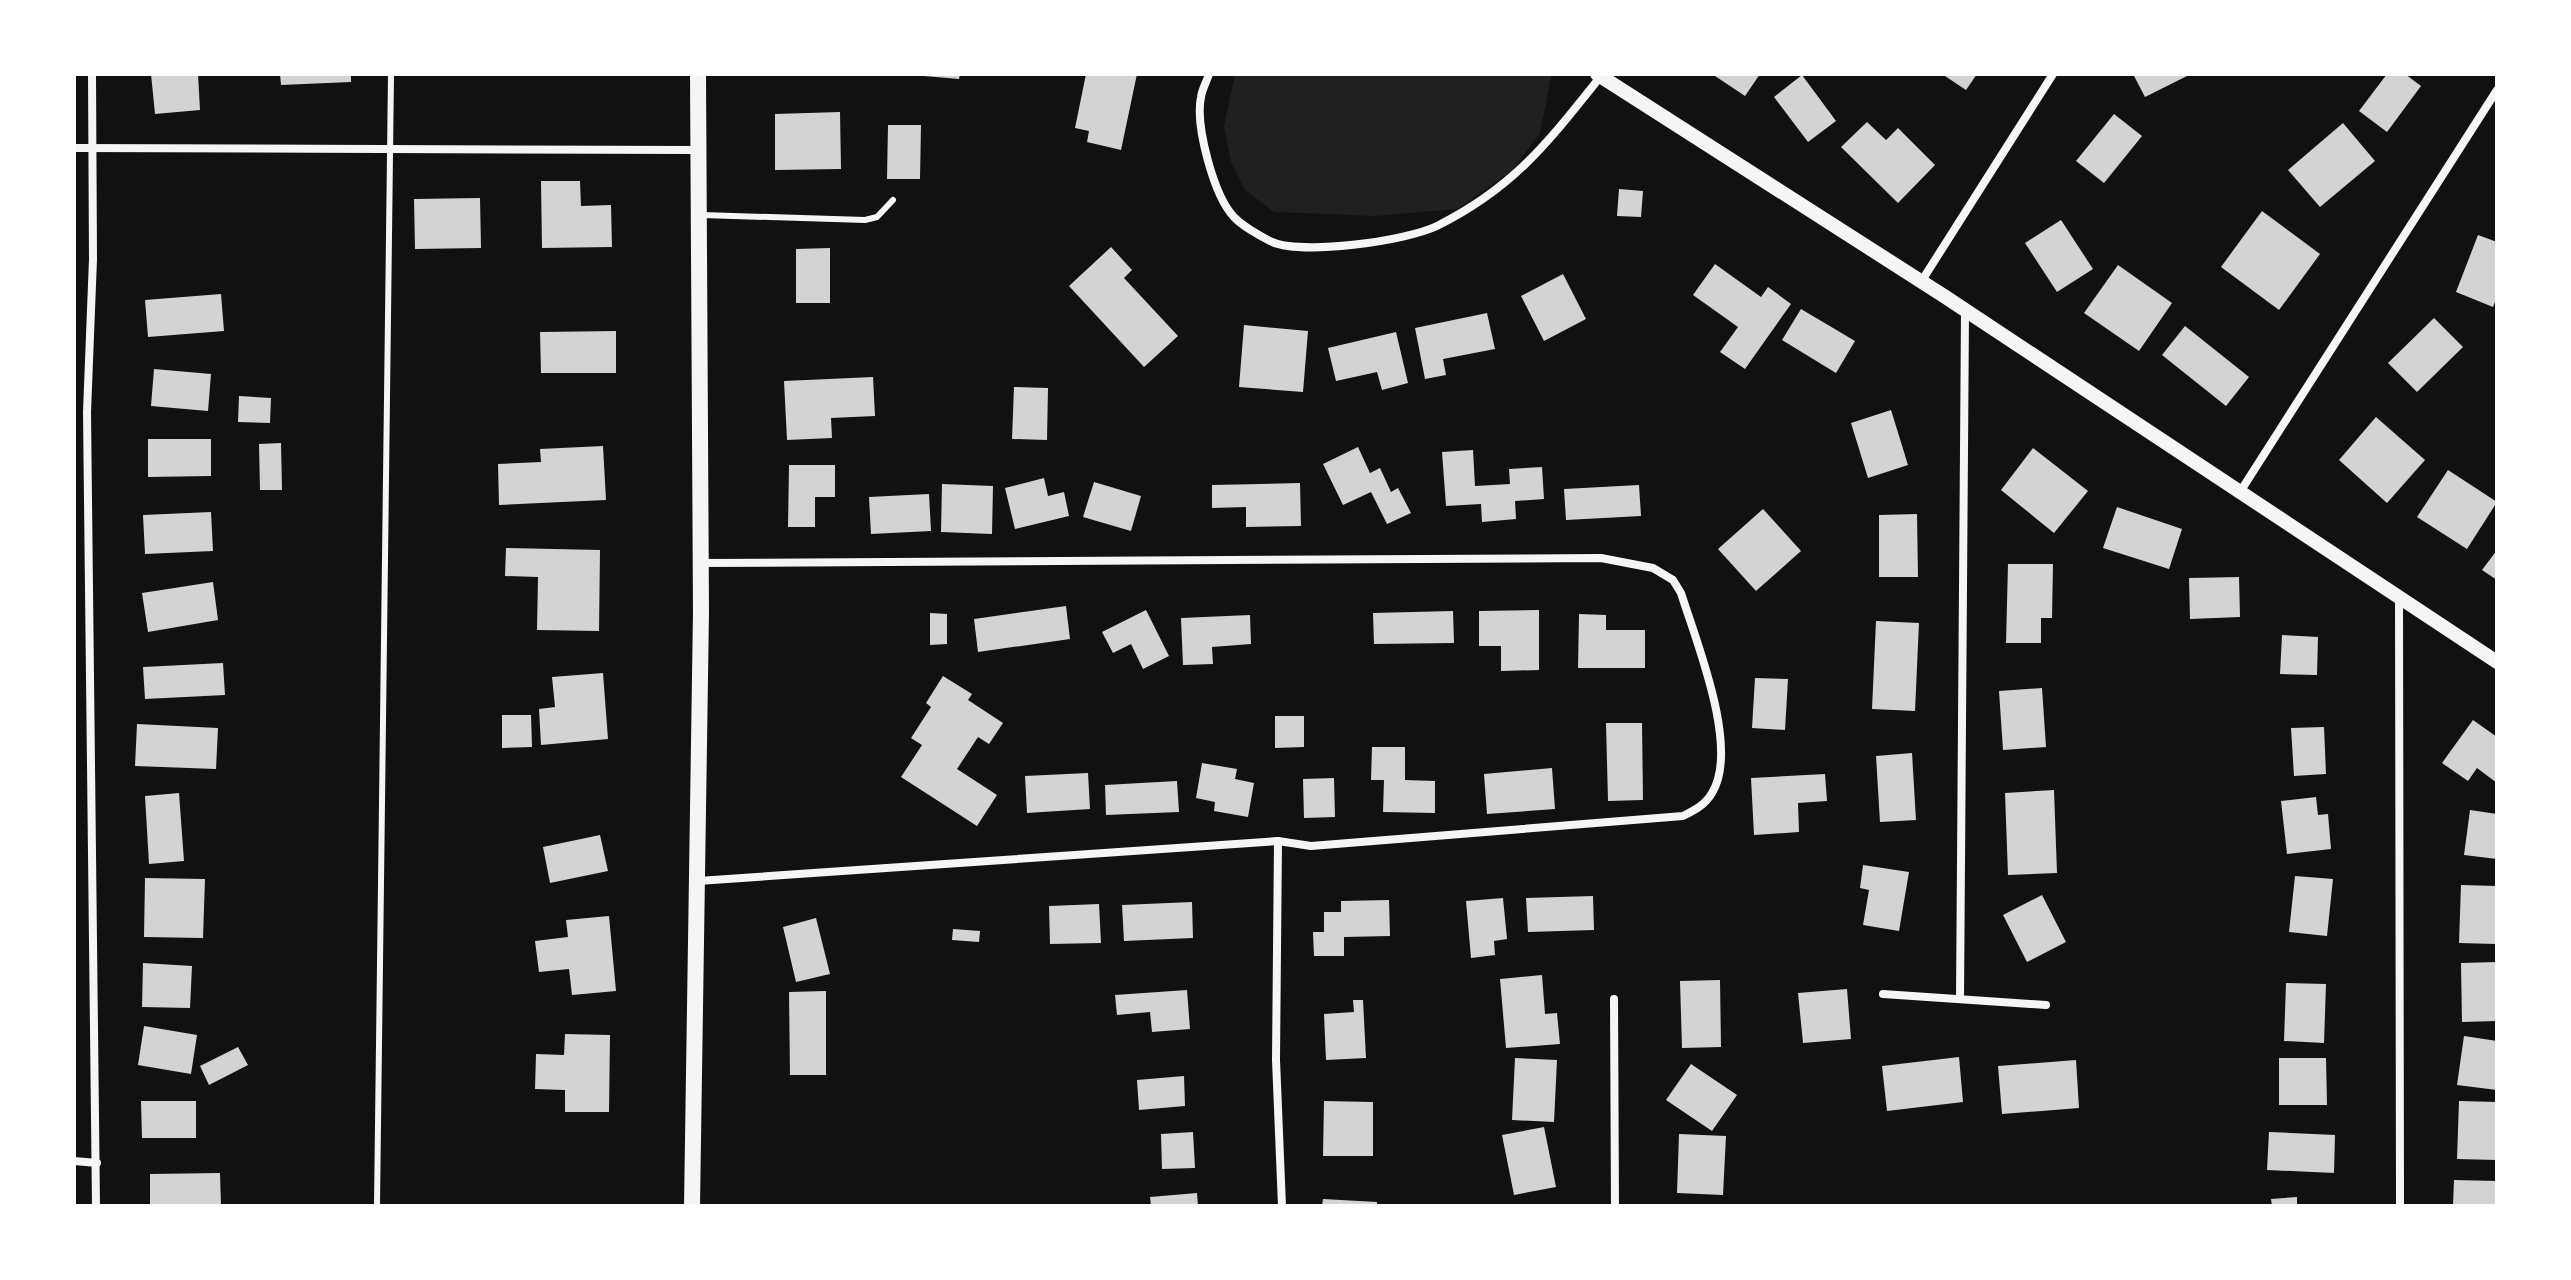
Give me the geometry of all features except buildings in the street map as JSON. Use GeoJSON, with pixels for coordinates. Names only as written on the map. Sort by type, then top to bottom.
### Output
{"type":"FeatureCollection","features":[{"type":"Feature","properties":{"kind":"main road"},"geometry":{"type":"LineString","coordinates":[[692,1206],[698,881],[698,74]]}},
{"type":"Feature","properties":{"kind":"street"},"geometry":{"type":"LineString","coordinates":[[92,74],[93,259],[87,412],[96,1206]]}},
{"type":"Feature","properties":{"kind":"street"},"geometry":{"type":"LineString","coordinates":[[1209,74],[1201,97],[1202,137],[1212,178],[1234,217],[1270,241],[1303,247],[1409,238],[1480,202],[1530,163],[1600,75],[2497,662]]}},
{"type":"Feature","properties":{"kind":"street"},"geometry":{"type":"LineString","coordinates":[[1921,283],[2053,74]]}},
{"type":"Feature","properties":{"kind":"street"},"geometry":{"type":"LineString","coordinates":[[2240,492],[2497,90]]}},
{"type":"Feature","properties":{"kind":"street"},"geometry":{"type":"LineString","coordinates":[[74,148],[700,150]]}},
{"type":"Feature","properties":{"kind":"street"},"geometry":{"type":"LineString","coordinates":[[1960,999],[1965,312]]}},
{"type":"Feature","properties":{"kind":"street"},"geometry":{"type":"LineString","coordinates":[[698,881],[1278,841],[1311,846],[1683,816],[1701,807],[1713,792],[1720,771],[1719,714],[1681,593],[1673,580],[1653,568],[1601,558],[699,563]]}},
{"type":"Feature","properties":{"kind":"street"},"geometry":{"type":"LineString","coordinates":[[2399,597],[2400,1206]]}},
{"type":"Feature","properties":{"kind":"street"},"geometry":{"type":"LineString","coordinates":[[1278,841],[1276,1060],[1282,1206]]}},
{"type":"Feature","properties":{"kind":"street"},"geometry":{"type":"LineString","coordinates":[[1883,994],[2046,1005]]}},
{"type":"Feature","properties":{"kind":"street"},"geometry":{"type":"LineString","coordinates":[[1614,999],[1615,1206]]}},
{"type":"Feature","properties":{"kind":"street"},"geometry":{"type":"LineString","coordinates":[[74,1161],[97,1163]]}},
{"type":"Feature","properties":{"kind":"lane"},"geometry":{"type":"LineString","coordinates":[[377,1206],[391,74]]}},
{"type":"Feature","properties":{"kind":"lane"},"geometry":{"type":"LineString","coordinates":[[699,215],[865,220],[877,217],[893,200]]}},
{"type":"Feature","properties":{"kind":"shaded area"},"geometry":{"type":"Polygon","coordinates":[[[1235,74],[1549,74],[1551,77],[1540,133],[1512,171],[1457,209],[1375,216],[1274,212],[1244,189],[1231,162],[1224,126],[1235,74]]]}}]}
